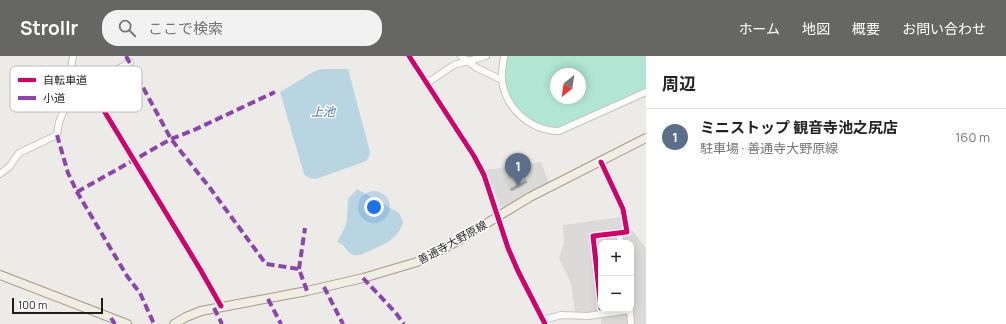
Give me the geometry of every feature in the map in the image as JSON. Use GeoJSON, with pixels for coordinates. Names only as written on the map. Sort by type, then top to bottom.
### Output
{"type":"FeatureCollection","features":[{"type":"Feature","properties":{"kind":"main road","name":"善通寺大野原線"},"geometry":{"type":"LineString","coordinates":[[174,324],[201,311],[221,306],[301,293],[363,278],[417,262],[437,253],[530,198],[646,138]]}},
{"type":"Feature","properties":{"kind":"main road"},"geometry":{"type":"LineString","coordinates":[[0,275],[127,324]]}},
{"type":"Feature","properties":{"kind":"street"},"geometry":{"type":"LineString","coordinates":[[71,66],[72,56]]}},
{"type":"Feature","properties":{"kind":"street"},"geometry":{"type":"LineString","coordinates":[[409,56],[474,156],[484,175],[518,271],[544,322],[561,316],[588,316],[598,311]]}},
{"type":"Feature","properties":{"kind":"street"},"geometry":{"type":"LineString","coordinates":[[461,56],[477,68],[502,80]]}},
{"type":"Feature","properties":{"kind":"street"},"geometry":{"type":"LineString","coordinates":[[427,83],[454,65],[486,56]]}},
{"type":"Feature","properties":{"kind":"street"},"geometry":{"type":"LineString","coordinates":[[504,56],[502,80],[505,91],[514,110],[532,124],[552,132],[559,132],[646,92]]}},
{"type":"Feature","properties":{"kind":"street"},"geometry":{"type":"LineString","coordinates":[[123,66],[130,62]]}},
{"type":"Feature","properties":{"kind":"street"},"geometry":{"type":"LineString","coordinates":[[0,174],[9,167],[19,153],[57,135],[59,122],[63,112]]}},
{"type":"Feature","properties":{"kind":"street"},"geometry":{"type":"LineString","coordinates":[[105,112],[221,306]]}},
{"type":"Feature","properties":{"kind":"street"},"geometry":{"type":"LineString","coordinates":[[598,282],[593,236],[627,232],[623,209],[601,162]]}},
{"type":"Feature","properties":{"kind":"street"},"geometry":{"type":"LineString","coordinates":[[619,234],[620,240]]}},
{"type":"Feature","properties":{"kind":"street"},"geometry":{"type":"LineString","coordinates":[[630,312],[631,324]]}},
{"type":"Feature","properties":{"kind":"shaded area"},"geometry":{"type":"Polygon","coordinates":[[[541,162],[549,183],[504,209],[500,206],[486,170],[541,162]]]}},
{"type":"Feature","properties":{"kind":"shaded area"},"geometry":{"type":"Polygon","coordinates":[[[622,217],[646,248],[646,324],[601,324],[601,318],[576,319],[571,284],[559,258],[564,243],[563,225],[622,217]]]}},
{"type":"Feature","properties":{"kind":"green space"},"geometry":{"type":"Polygon","coordinates":[[[508,56],[646,56],[646,88],[558,130],[531,122],[517,109],[508,93],[505,74],[508,56]]]}},
{"type":"Feature","properties":{"kind":"water","name":"上池"},"geometry":{"type":"Polygon","coordinates":[[[322,69],[348,69],[370,152],[366,161],[316,179],[309,178],[304,174],[280,92],[315,71],[322,69]]]}},
{"type":"Feature","properties":{"kind":"water"},"geometry":{"type":"Polygon","coordinates":[[[357,189],[399,213],[403,222],[397,234],[392,239],[360,255],[349,253],[341,244],[337,242],[347,220],[348,199],[357,189]]]}},
{"type":"Feature","properties":{"kind":"building"},"geometry":{"type":"Polygon","coordinates":[[[519,170],[525,180],[509,189],[503,179],[519,170]]]}},
{"type":"Feature","properties":{"kind":"marked path"},"geometry":{"type":"LineString","coordinates":[[126,56],[131,66]]}},
{"type":"Feature","properties":{"kind":"marked path"},"geometry":{"type":"LineString","coordinates":[[142,86],[171,139],[210,188],[266,264],[299,269],[307,291]]}},
{"type":"Feature","properties":{"kind":"marked path"},"geometry":{"type":"LineString","coordinates":[[77,192],[171,139],[194,130],[275,92]]}},
{"type":"Feature","properties":{"kind":"marked path"},"geometry":{"type":"LineString","coordinates":[[57,135],[68,173],[77,192],[127,276],[140,293],[154,324]]}},
{"type":"Feature","properties":{"kind":"marked path"},"geometry":{"type":"LineString","coordinates":[[299,269],[305,228]]}},
{"type":"Feature","properties":{"kind":"marked path"},"geometry":{"type":"LineString","coordinates":[[363,278],[395,312],[404,324]]}},
{"type":"Feature","properties":{"kind":"marked path"},"geometry":{"type":"LineString","coordinates":[[324,287],[343,324]]}},
{"type":"Feature","properties":{"kind":"marked path"},"geometry":{"type":"LineString","coordinates":[[268,299],[281,324]]}},
{"type":"Feature","properties":{"kind":"marked path"},"geometry":{"type":"LineString","coordinates":[[214,308],[222,324]]}},
{"type":"Feature","properties":{"kind":"marked path"},"geometry":{"type":"LineString","coordinates":[[111,318],[115,324]]}},
{"type":"Feature","properties":{"kind":"cycle path"},"geometry":{"type":"LineString","coordinates":[[409,56],[474,156],[484,175],[508,248],[545,324]]}},
{"type":"Feature","properties":{"kind":"cycle path"},"geometry":{"type":"LineString","coordinates":[[105,112],[221,306]]}},
{"type":"Feature","properties":{"kind":"cycle path"},"geometry":{"type":"LineString","coordinates":[[598,281],[593,236],[627,232],[623,209],[601,162]]}},
{"type":"Feature","properties":{"kind":"place","name":"ミニストップ 観音寺池之尻店"},"geometry":{"type":"Point","coordinates":[518,186]}}]}
